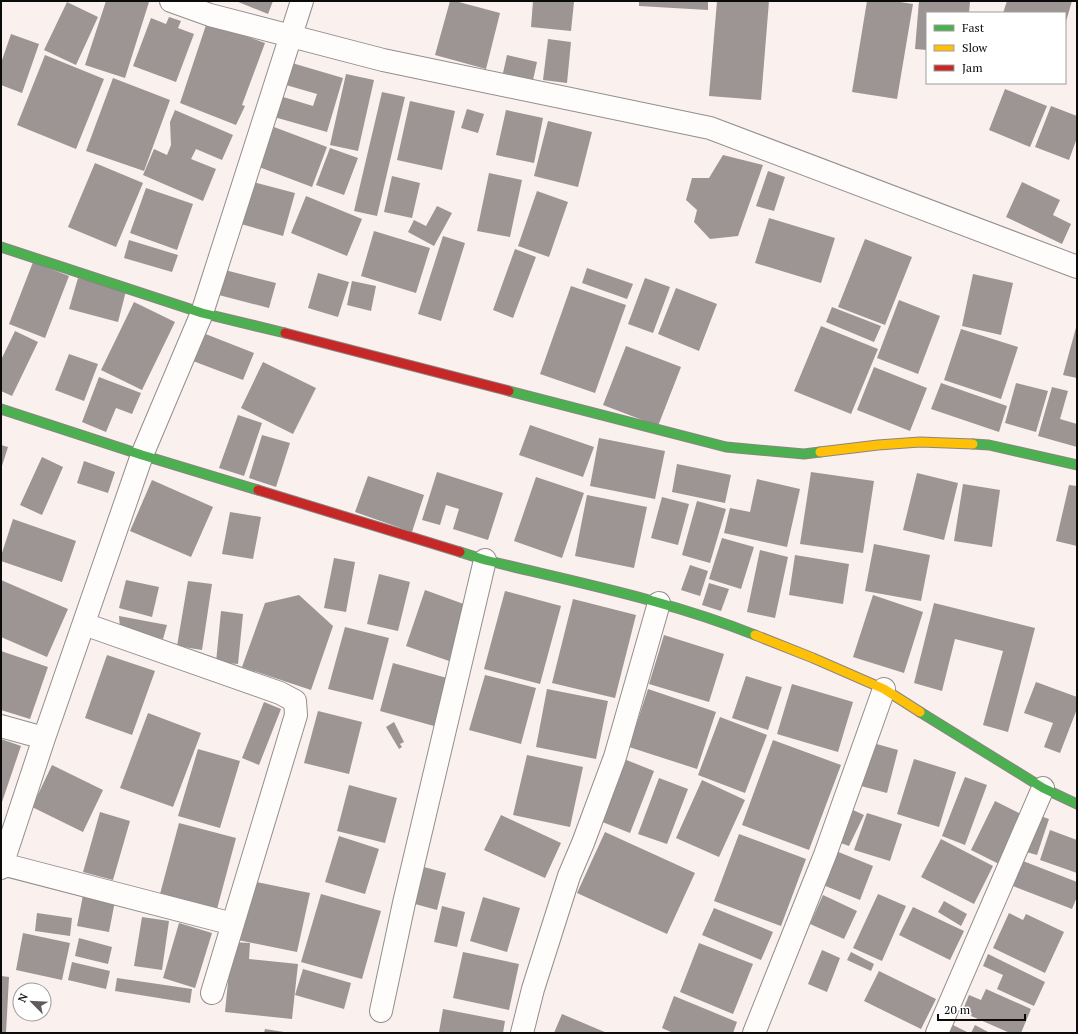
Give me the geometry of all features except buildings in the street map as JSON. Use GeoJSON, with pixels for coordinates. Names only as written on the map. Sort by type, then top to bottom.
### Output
{"type":"FeatureCollection","features":[{"type":"Feature","properties":{"kind":"street"},"geometry":{"type":"LineString","coordinates":[[171,1],[210,15],[383,60],[710,128],[1077,267]]}},
{"type":"Feature","properties":{"kind":"street"},"geometry":{"type":"LineString","coordinates":[[233,924],[2,866],[44,738],[142,455],[202,313],[302,1]]}},
{"type":"Feature","properties":{"kind":"street"},"geometry":{"type":"LineString","coordinates":[[1,247],[202,313],[321,342],[726,447],[804,454],[878,445],[920,442],[974,444],[989,445],[1077,465]]}},
{"type":"Feature","properties":{"kind":"street"},"geometry":{"type":"LineString","coordinates":[[1,409],[142,455],[485,560],[660,602],[730,625],[813,658],[884,689],[1043,788],[1077,804]]}},
{"type":"Feature","properties":{"kind":"street"},"geometry":{"type":"LineString","coordinates":[[382,1011],[404,903],[485,560]]}},
{"type":"Feature","properties":{"kind":"street"},"geometry":{"type":"LineString","coordinates":[[522,1033],[533,989],[569,876],[584,843],[616,757],[660,602]]}},
{"type":"Feature","properties":{"kind":"street"},"geometry":{"type":"LineString","coordinates":[[84,624],[280,693],[295,701],[296,715],[212,993]]}},
{"type":"Feature","properties":{"kind":"street"},"geometry":{"type":"LineString","coordinates":[[754,1033],[825,855],[884,689]]}},
{"type":"Feature","properties":{"kind":"street"},"geometry":{"type":"LineString","coordinates":[[1,726],[44,738]]}},
{"type":"Feature","properties":{"kind":"street"},"geometry":{"type":"LineString","coordinates":[[937,1033],[1043,788]]}},
{"type":"Feature","properties":{"kind":"traffic: fast"},"geometry":{"type":"LineString","coordinates":[[1,247],[202,313],[285,333]]}},
{"type":"Feature","properties":{"kind":"traffic: fast"},"geometry":{"type":"LineString","coordinates":[[509,391],[726,447],[804,454],[820,452]]}},
{"type":"Feature","properties":{"kind":"traffic: fast"},"geometry":{"type":"LineString","coordinates":[[1,409],[142,455],[258,490]]}},
{"type":"Feature","properties":{"kind":"traffic: fast"},"geometry":{"type":"LineString","coordinates":[[973,444],[989,445],[1077,465]]}},
{"type":"Feature","properties":{"kind":"traffic: fast"},"geometry":{"type":"LineString","coordinates":[[460,552],[485,560],[655,602],[755,635]]}},
{"type":"Feature","properties":{"kind":"traffic: fast"},"geometry":{"type":"LineString","coordinates":[[920,712],[1043,788],[1077,804]]}},
{"type":"Feature","properties":{"kind":"traffic: slow"},"geometry":{"type":"LineString","coordinates":[[820,452],[920,442],[973,444]]}},
{"type":"Feature","properties":{"kind":"traffic: slow"},"geometry":{"type":"LineString","coordinates":[[755,635],[884,689],[920,712]]}},
{"type":"Feature","properties":{"kind":"traffic: jam"},"geometry":{"type":"LineString","coordinates":[[285,333],[509,391]]}},
{"type":"Feature","properties":{"kind":"traffic: jam"},"geometry":{"type":"LineString","coordinates":[[258,490],[460,552]]}}]}
